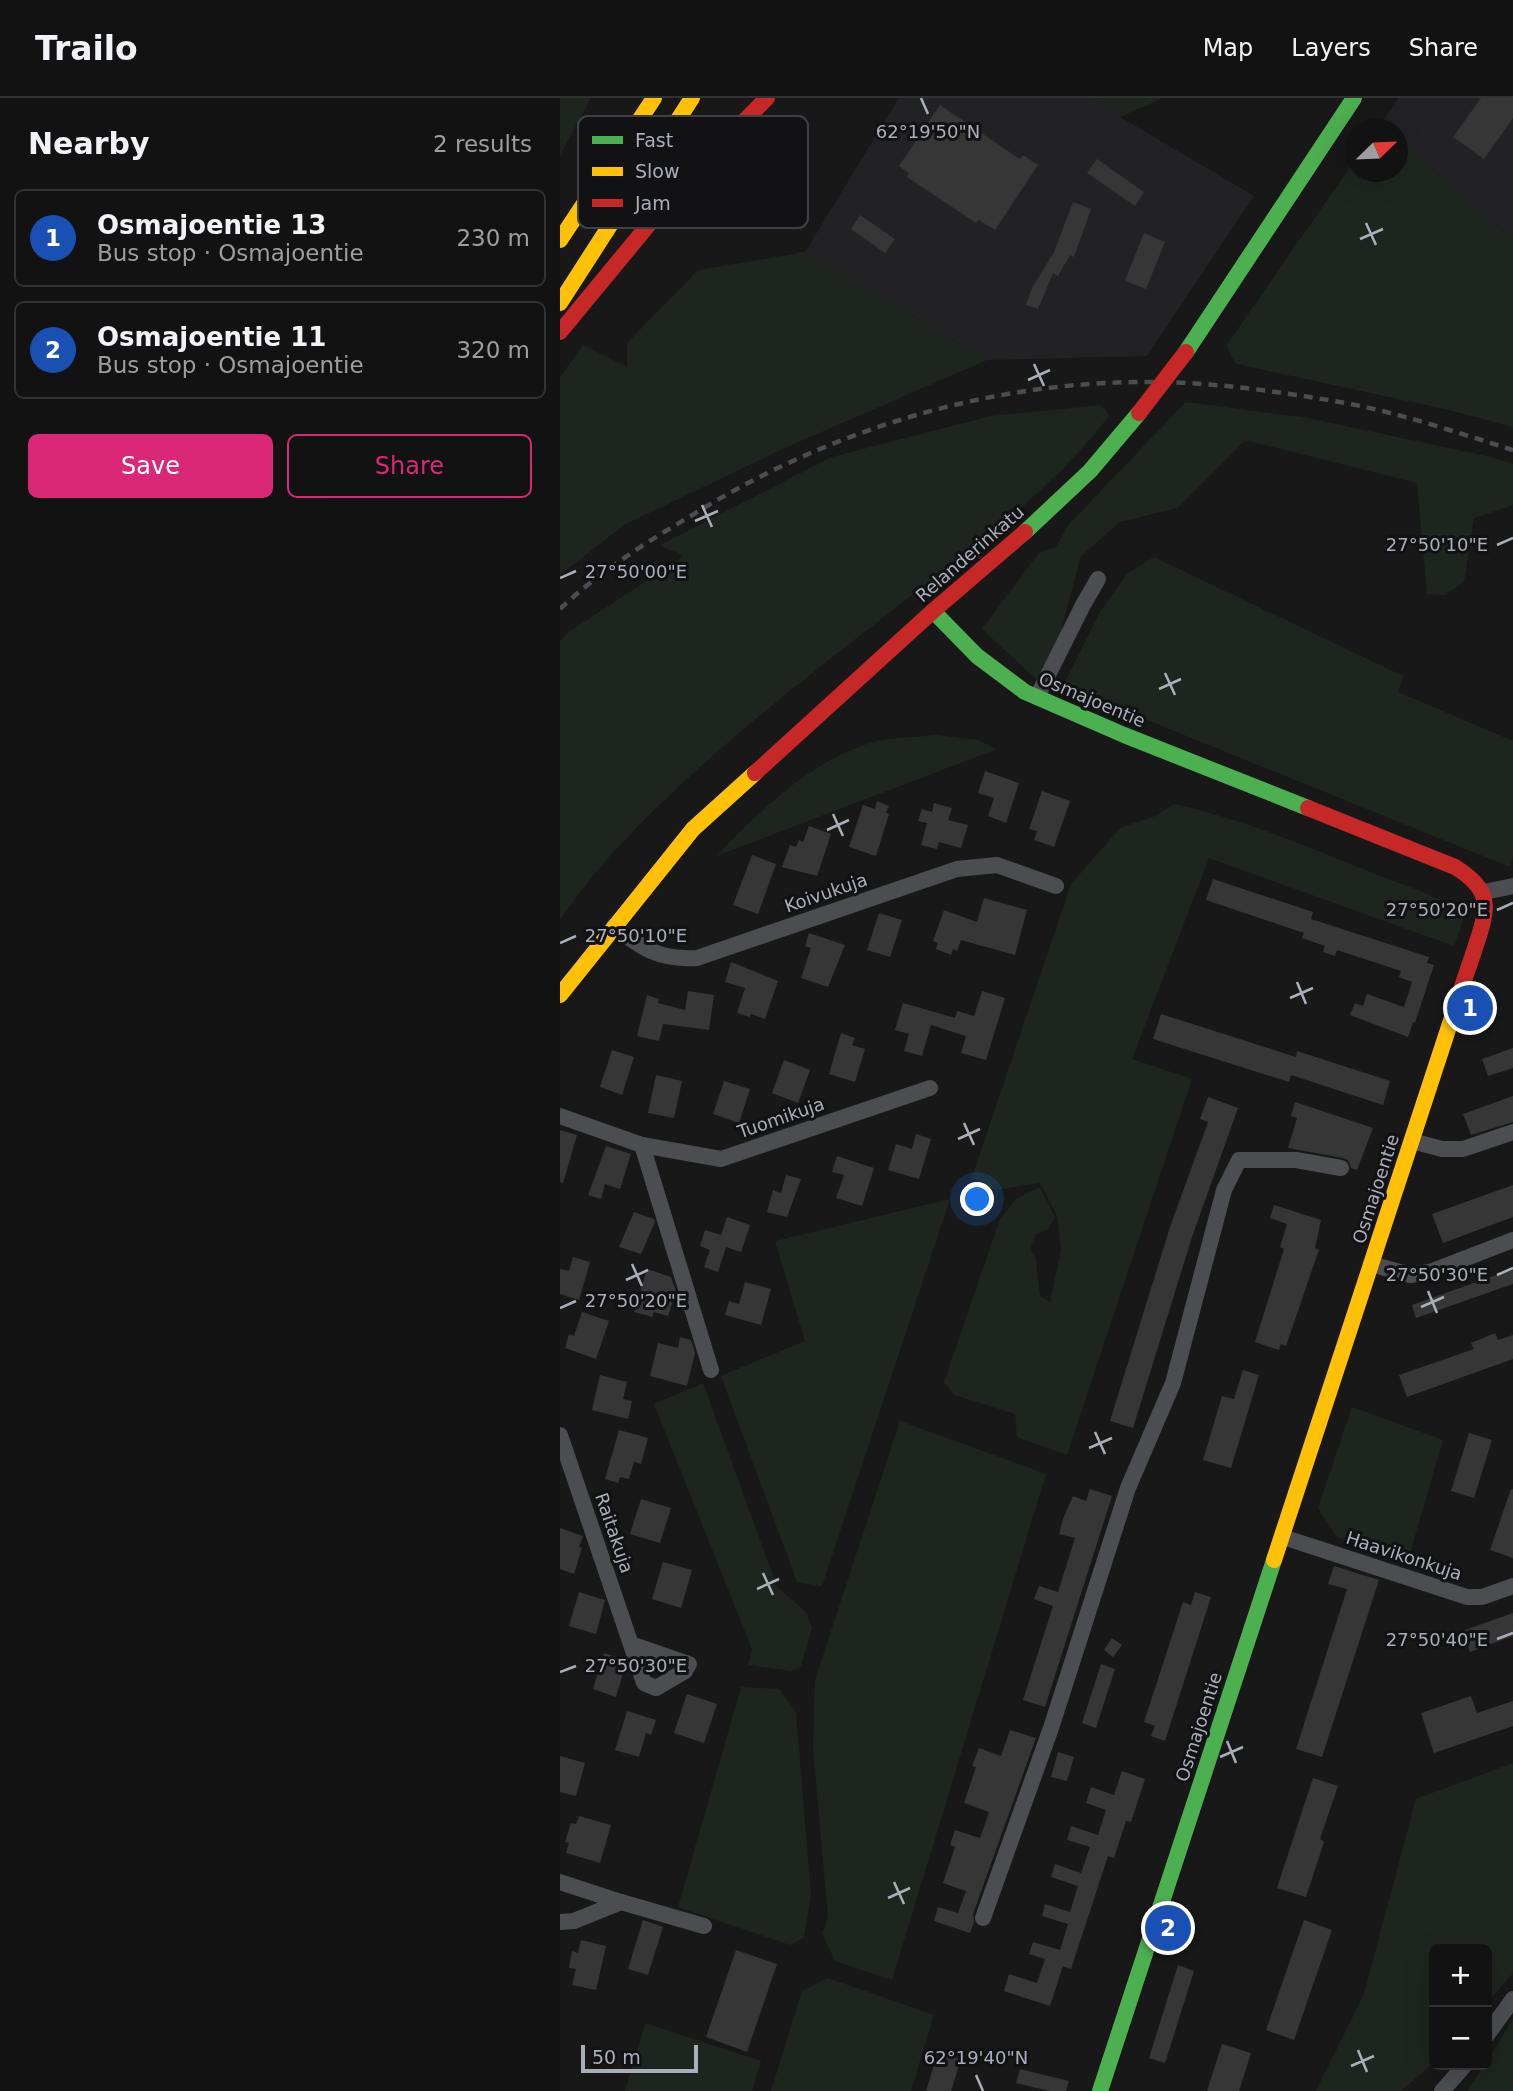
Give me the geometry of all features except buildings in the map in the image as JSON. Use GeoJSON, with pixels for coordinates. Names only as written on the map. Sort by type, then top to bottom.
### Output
{"type":"FeatureCollection","features":[{"type":"Feature","properties":{"kind":"main road"},"geometry":{"type":"LineString","coordinates":[[642,116],[654,98]]}},
{"type":"Feature","properties":{"kind":"main road"},"geometry":{"type":"LineString","coordinates":[[680,116],[692,98]]}},
{"type":"Feature","properties":{"kind":"main road"},"geometry":{"type":"LineString","coordinates":[[749,116],[767,98]]}},
{"type":"Feature","properties":{"kind":"main road","name":"Relanderinkatu"},"geometry":{"type":"LineString","coordinates":[[560,995],[693,829],[933,611],[1016,541],[1090,471],[1186,352],[1354,98]]}},
{"type":"Feature","properties":{"kind":"main road"},"geometry":{"type":"LineString","coordinates":[[560,240],[578,213]]}},
{"type":"Feature","properties":{"kind":"main road"},"geometry":{"type":"LineString","coordinates":[[560,303],[608,228]]}},
{"type":"Feature","properties":{"kind":"main road"},"geometry":{"type":"LineString","coordinates":[[560,332],[644,228]]}},
{"type":"Feature","properties":{"kind":"main road","name":"Osmajoentie"},"geometry":{"type":"LineString","coordinates":[[933,611],[977,656],[1025,692],[1124,735],[1455,867],[1469,875],[1484,892],[1487,904],[1283,1537],[1100,2091]]}},
{"type":"Feature","properties":{"kind":"street"},"geometry":{"type":"LineString","coordinates":[[1037,697],[1098,579]]}},
{"type":"Feature","properties":{"kind":"street","name":"Koivukuja"},"geometry":{"type":"LineString","coordinates":[[614,926],[657,954],[675,959],[697,958],[957,869],[997,865],[1056,886]]}},
{"type":"Feature","properties":{"kind":"street"},"geometry":{"type":"LineString","coordinates":[[1484,892],[1513,886]]}},
{"type":"Feature","properties":{"kind":"street","name":"Tuomikuja"},"geometry":{"type":"LineString","coordinates":[[560,1116],[642,1145],[721,1159],[930,1088]]}},
{"type":"Feature","properties":{"kind":"street"},"geometry":{"type":"LineString","coordinates":[[1412,1141],[1442,1149],[1463,1149],[1513,1132]]}},
{"type":"Feature","properties":{"kind":"street"},"geometry":{"type":"LineString","coordinates":[[642,1145],[711,1370]]}},
{"type":"Feature","properties":{"kind":"street"},"geometry":{"type":"LineString","coordinates":[[983,1918],[1051,1728],[1128,1488],[1173,1383],[1224,1191],[1239,1160],[1296,1160],[1341,1168]]}},
{"type":"Feature","properties":{"kind":"street"},"geometry":{"type":"LineString","coordinates":[[1371,1264],[1410,1276],[1430,1272],[1513,1240]]}},
{"type":"Feature","properties":{"kind":"street","name":"Raitakuja"},"geometry":{"type":"LineString","coordinates":[[560,1435],[631,1644]]}},
{"type":"Feature","properties":{"kind":"street"},"geometry":{"type":"LineString","coordinates":[[1124,1472],[1128,1488]]}},
{"type":"Feature","properties":{"kind":"street","name":"Haavikonkuja"},"geometry":{"type":"LineString","coordinates":[[1283,1537],[1467,1597],[1482,1597],[1513,1586]]}},
{"type":"Feature","properties":{"kind":"street"},"geometry":{"type":"LineString","coordinates":[[560,1882],[704,1926]]}},
{"type":"Feature","properties":{"kind":"street"},"geometry":{"type":"LineString","coordinates":[[560,1922],[574,1921],[621,1902]]}},
{"type":"Feature","properties":{"kind":"street"},"geometry":{"type":"LineString","coordinates":[[1492,2028],[1513,1999]]}},
{"type":"Feature","properties":{"kind":"street"},"geometry":{"type":"LineString","coordinates":[[1442,2091],[1461,2070]]}},
{"type":"Feature","properties":{"kind":"shaded area"},"geometry":{"type":"Polygon","coordinates":[[[560,98],[591,98],[581,116],[578,116],[578,122],[560,155],[560,98]]]}},
{"type":"Feature","properties":{"kind":"shaded area"},"geometry":{"type":"Polygon","coordinates":[[[899,98],[1088,98],[1254,196],[1147,356],[987,360],[805,252],[899,98]]]}},
{"type":"Feature","properties":{"kind":"shaded area"},"geometry":{"type":"Polygon","coordinates":[[[1088,98],[1163,98],[1120,117],[1088,98]]]}},
{"type":"Feature","properties":{"kind":"shaded area"},"geometry":{"type":"Polygon","coordinates":[[[1399,98],[1513,98],[1513,239],[1408,148],[1408,119],[1384,119],[1399,98]]]}},
{"type":"Feature","properties":{"kind":"shaded area"},"geometry":{"type":"Polygon","coordinates":[[[1408,148],[1513,239],[1513,427],[1449,410],[1236,364],[1226,346],[1345,174],[1345,182],[1408,182],[1408,148]]]}},
{"type":"Feature","properties":{"kind":"shaded area"},"geometry":{"type":"Polygon","coordinates":[[[805,252],[987,360],[787,447],[624,525],[560,575],[560,377],[583,345],[627,367],[627,343],[698,270],[805,252]]]}},
{"type":"Feature","properties":{"kind":"shaded area"},"geometry":{"type":"Polygon","coordinates":[[[1186,402],[1308,418],[1491,457],[1513,464],[1513,505],[1474,518],[1464,582],[1445,595],[1427,594],[1417,483],[1245,440],[1177,508],[1120,522],[1081,556],[1051,669],[1037,680],[982,629],[1039,553],[1056,547],[1069,524],[1186,402]]]}},
{"type":"Feature","properties":{"kind":"shaded area"},"geometry":{"type":"Polygon","coordinates":[[[1102,405],[1109,416],[1085,445],[1030,500],[809,675],[706,762],[609,857],[560,919],[560,641],[569,632],[684,556],[660,545],[832,457],[991,416],[1102,405]]]}},
{"type":"Feature","properties":{"kind":"shaded area"},"geometry":{"type":"Polygon","coordinates":[[[1154,557],[1403,676],[1398,692],[1513,741],[1513,857],[1510,867],[1063,686],[1100,612],[1127,574],[1154,557]]]}},
{"type":"Feature","properties":{"kind":"shaded area"},"geometry":{"type":"Polygon","coordinates":[[[936,735],[978,740],[997,749],[716,856],[771,803],[835,758],[882,740],[936,735]]]}},
{"type":"Feature","properties":{"kind":"shaded area"},"geometry":{"type":"Polygon","coordinates":[[[1174,804],[1250,826],[1409,887],[1434,897],[1464,918],[1454,946],[1209,858],[1132,1059],[1192,1079],[1067,1455],[1017,1437],[1015,1414],[954,1395],[944,1382],[1000,1219],[1016,1199],[1040,1187],[1055,1217],[1048,1229],[1036,1234],[1030,1249],[1036,1259],[1040,1296],[1050,1302],[1061,1250],[1057,1216],[1040,1183],[995,1190],[972,1177],[1071,884],[1120,828],[1155,816],[1174,804]]]}},
{"type":"Feature","properties":{"kind":"shaded area"},"geometry":{"type":"Polygon","coordinates":[[[950,1199],[822,1586],[797,1582],[721,1376],[805,1341],[775,1241],[950,1199]]]}},
{"type":"Feature","properties":{"kind":"shaded area"},"geometry":{"type":"Polygon","coordinates":[[[703,1383],[777,1587],[805,1611],[812,1627],[801,1666],[791,1671],[748,1665],[752,1649],[654,1404],[703,1383]]]}},
{"type":"Feature","properties":{"kind":"shaded area"},"geometry":{"type":"Polygon","coordinates":[[[1352,1407],[1443,1440],[1408,1560],[1337,1537],[1318,1508],[1352,1407]]]}},
{"type":"Feature","properties":{"kind":"shaded area"},"geometry":{"type":"Polygon","coordinates":[[[900,1421],[1046,1474],[892,1980],[835,1961],[822,1933],[828,1918],[813,1748],[815,1680],[900,1421]]]}},
{"type":"Feature","properties":{"kind":"shaded area"},"geometry":{"type":"Polygon","coordinates":[[[741,1687],[779,1689],[796,1712],[811,1896],[804,1938],[790,1945],[678,1907],[741,1687]]]}},
{"type":"Feature","properties":{"kind":"shaded area"},"geometry":{"type":"Polygon","coordinates":[[[1513,1763],[1513,1973],[1492,1997],[1492,1944],[1429,1944],[1429,2066],[1401,2091],[1316,2091],[1364,1994],[1416,1799],[1513,1763]]]}},
{"type":"Feature","properties":{"kind":"shaded area"},"geometry":{"type":"Polygon","coordinates":[[[828,1978],[934,2015],[911,2091],[771,2091],[802,1991],[828,1978]]]}},
{"type":"Feature","properties":{"kind":"shaded area"},"geometry":{"type":"Polygon","coordinates":[[[1513,2019],[1513,2091],[1467,2091],[1481,2070],[1492,2070],[1492,2053],[1513,2019]]]}},
{"type":"Feature","properties":{"kind":"shaded area"},"geometry":{"type":"Polygon","coordinates":[[[645,2023],[761,2061],[752,2091],[625,2091],[645,2023]]]}},
{"type":"Feature","properties":{"kind":"railway"},"geometry":{"type":"LineString","coordinates":[[560,609],[624,558],[659,535],[746,484],[800,458],[855,435],[913,416],[1030,390],[1150,382],[1243,388],[1380,410],[1513,450]]}},
{"type":"Feature","properties":{"kind":"traffic: fast"},"geometry":{"type":"LineString","coordinates":[[1186,352],[1354,98]]}},
{"type":"Feature","properties":{"kind":"traffic: fast"},"geometry":{"type":"LineString","coordinates":[[1025,532],[1090,471],[1139,413]]}},
{"type":"Feature","properties":{"kind":"traffic: fast"},"geometry":{"type":"LineString","coordinates":[[933,611],[977,656],[1025,692],[1124,735],[1308,808]]}},
{"type":"Feature","properties":{"kind":"traffic: fast"},"geometry":{"type":"LineString","coordinates":[[1100,2091],[1274,1560]]}},
{"type":"Feature","properties":{"kind":"traffic: slow"},"geometry":{"type":"LineString","coordinates":[[642,116],[654,98]]}},
{"type":"Feature","properties":{"kind":"traffic: slow"},"geometry":{"type":"LineString","coordinates":[[680,116],[692,98]]}},
{"type":"Feature","properties":{"kind":"traffic: slow"},"geometry":{"type":"LineString","coordinates":[[560,240],[578,213]]}},
{"type":"Feature","properties":{"kind":"traffic: slow"},"geometry":{"type":"LineString","coordinates":[[560,303],[608,228]]}},
{"type":"Feature","properties":{"kind":"traffic: slow"},"geometry":{"type":"LineString","coordinates":[[560,995],[693,829],[755,773]]}},
{"type":"Feature","properties":{"kind":"traffic: slow"},"geometry":{"type":"LineString","coordinates":[[1274,1560],[1461,990]]}},
{"type":"Feature","properties":{"kind":"traffic: jam"},"geometry":{"type":"LineString","coordinates":[[749,116],[767,98]]}},
{"type":"Feature","properties":{"kind":"traffic: jam"},"geometry":{"type":"LineString","coordinates":[[560,332],[646,228]]}},
{"type":"Feature","properties":{"kind":"traffic: jam"},"geometry":{"type":"LineString","coordinates":[[1139,413],[1186,352]]}},
{"type":"Feature","properties":{"kind":"traffic: jam"},"geometry":{"type":"LineString","coordinates":[[755,773],[933,611],[1025,532]]}},
{"type":"Feature","properties":{"kind":"traffic: jam"},"geometry":{"type":"LineString","coordinates":[[1308,808],[1455,867],[1475,883],[1484,899],[1484,918],[1461,990]]}},
{"type":"Feature","properties":{"kind":"place","name":"Osmajoentie 13"},"geometry":{"type":"Point","coordinates":[1470,1008]}},
{"type":"Feature","properties":{"kind":"place","name":"Osmajoentie 11"},"geometry":{"type":"Point","coordinates":[1168,1928]}}]}
